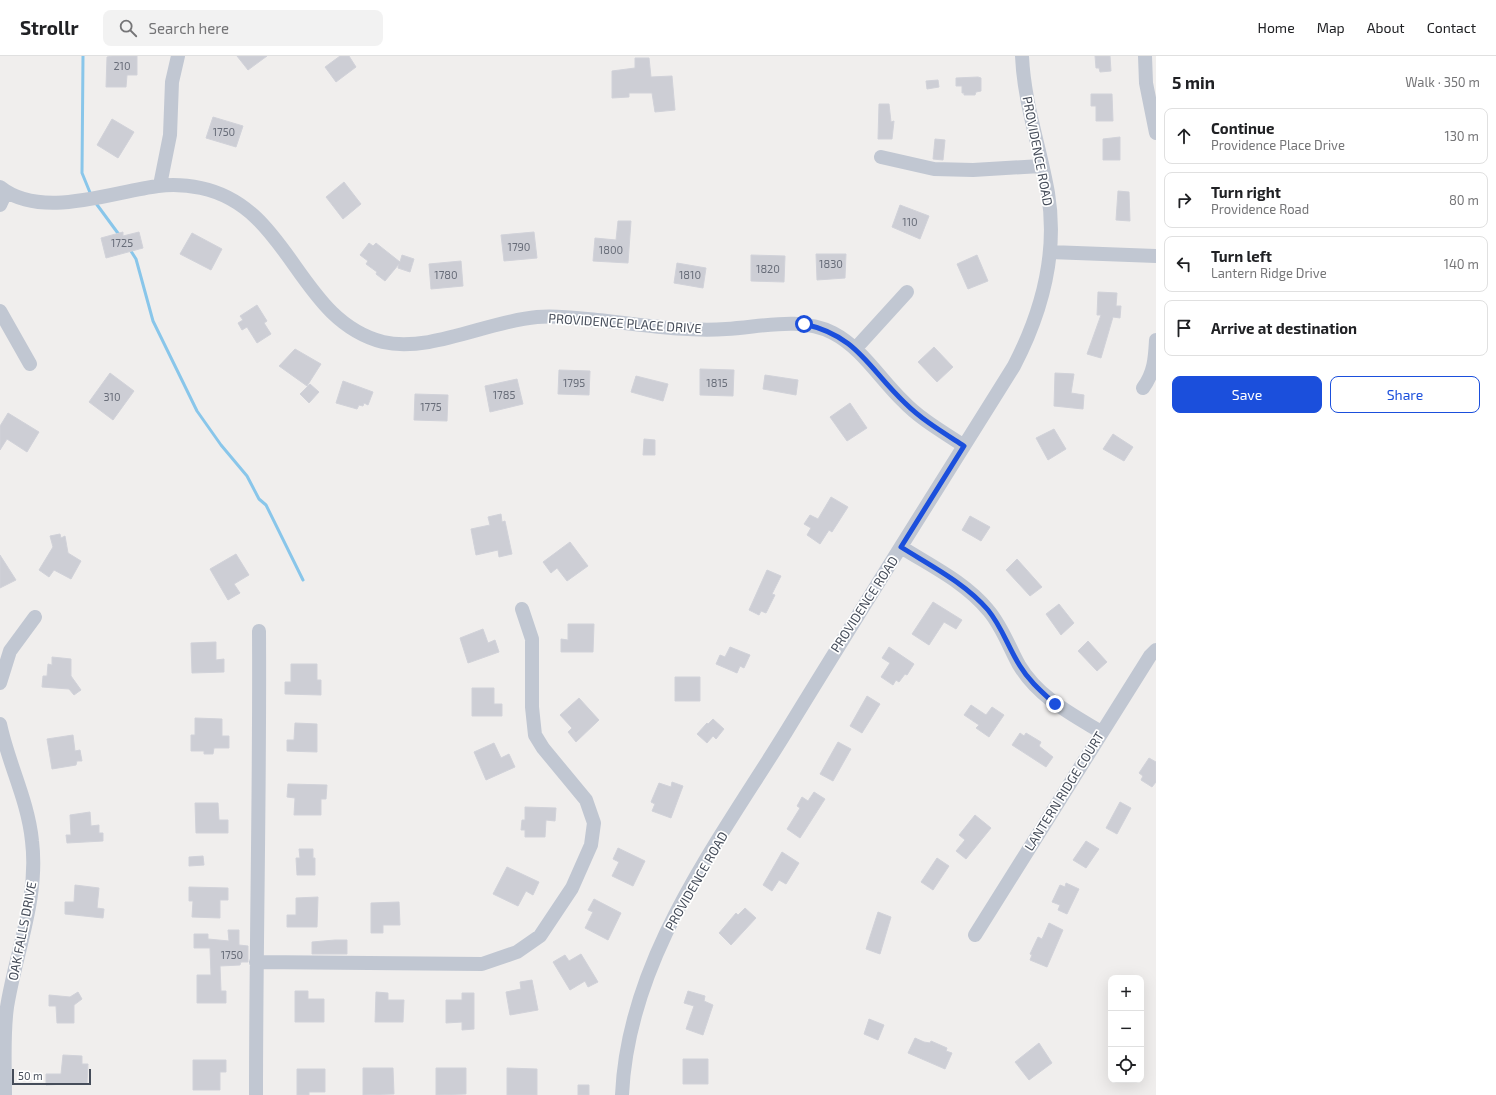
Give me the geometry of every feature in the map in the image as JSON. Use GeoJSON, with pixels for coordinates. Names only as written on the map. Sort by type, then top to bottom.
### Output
{"type":"FeatureCollection","features":[{"type":"Feature","properties":{"kind":"street"},"geometry":{"type":"LineString","coordinates":[[160,185],[170,135],[172,82],[178,56]]}},
{"type":"Feature","properties":{"kind":"street","name":"PROVIDENCE ROAD"},"geometry":{"type":"LineString","coordinates":[[622,1095],[630,1034],[645,984],[664,936],[752,783],[1014,366],[1028,338],[1043,296],[1050,252],[1050,222],[1048,193],[1032,126],[1022,56]]}},
{"type":"Feature","properties":{"kind":"street"},"geometry":{"type":"LineString","coordinates":[[1145,56],[1146,83],[1156,133]]}},
{"type":"Feature","properties":{"kind":"street"},"geometry":{"type":"LineString","coordinates":[[881,157],[934,169],[973,170],[1041,166]]}},
{"type":"Feature","properties":{"kind":"street","name":"PROVIDENCE PLACE DRIVE"},"geometry":{"type":"LineString","coordinates":[[3,190],[26,201],[47,203],[98,197],[160,185],[183,185],[205,189],[226,196],[245,207],[271,231],[320,301],[333,314],[357,332],[383,342],[403,344],[422,343],[513,320],[560,316],[701,330],[804,324],[831,332],[856,348],[906,405],[926,421],[964,446]]}},
{"type":"Feature","properties":{"kind":"street"},"geometry":{"type":"LineString","coordinates":[[0,205],[3,190]]}},
{"type":"Feature","properties":{"kind":"street"},"geometry":{"type":"LineString","coordinates":[[1050,252],[1156,256]]}},
{"type":"Feature","properties":{"kind":"street"},"geometry":{"type":"LineString","coordinates":[[856,348],[907,292]]}},
{"type":"Feature","properties":{"kind":"street"},"geometry":{"type":"LineString","coordinates":[[0,311],[30,364]]}},
{"type":"Feature","properties":{"kind":"street"},"geometry":{"type":"LineString","coordinates":[[1143,388],[1151,377],[1155,363],[1156,340]]}},
{"type":"Feature","properties":{"kind":"street"},"geometry":{"type":"LineString","coordinates":[[901,547],[958,583],[975,597],[998,624],[1020,666],[1035,687],[1055,704],[1101,732]]}},
{"type":"Feature","properties":{"kind":"street"},"geometry":{"type":"LineString","coordinates":[[256,962],[482,964],[517,952],[540,936],[572,888],[591,845],[594,823],[586,800],[543,748],[535,735],[532,707],[532,639],[522,609]]}},
{"type":"Feature","properties":{"kind":"street"},"geometry":{"type":"LineString","coordinates":[[0,683],[10,651],[35,617]]}},
{"type":"Feature","properties":{"kind":"street"},"geometry":{"type":"LineString","coordinates":[[256,1095],[256,962],[260,776],[259,631]]}},
{"type":"Feature","properties":{"kind":"street","name":"LANTERN RIDGE COURT"},"geometry":{"type":"LineString","coordinates":[[975,934],[1101,732],[1150,656],[1156,650]]}},
{"type":"Feature","properties":{"kind":"street","name":"OAK FALLS DRIVE"},"geometry":{"type":"LineString","coordinates":[[0,724],[25,806],[32,840],[34,867],[32,897],[7,1008],[5,1095]]}},
{"type":"Feature","properties":{"kind":"building"},"geometry":{"type":"Polygon","coordinates":[[[137,56],[137,75],[127,75],[126,87],[106,87],[107,57],[137,56]]]}},
{"type":"Feature","properties":{"kind":"building"},"geometry":{"type":"Polygon","coordinates":[[[237,56],[267,56],[248,70],[237,56]]]}},
{"type":"Feature","properties":{"kind":"building"},"geometry":{"type":"Polygon","coordinates":[[[340,56],[349,56],[356,67],[336,82],[325,67],[340,56]]]}},
{"type":"Feature","properties":{"kind":"building"},"geometry":{"type":"Polygon","coordinates":[[[1095,56],[1110,56],[1111,71],[1100,72],[1099,68],[1096,68],[1095,56]]]}},
{"type":"Feature","properties":{"kind":"building"},"geometry":{"type":"Polygon","coordinates":[[[635,58],[649,58],[651,77],[672,76],[675,110],[655,112],[652,93],[629,93],[629,97],[612,98],[612,71],[635,68],[635,58]]]}},
{"type":"Feature","properties":{"kind":"building"},"geometry":{"type":"Polygon","coordinates":[[[956,78],[981,78],[981,91],[976,92],[975,95],[964,95],[964,93],[962,93],[962,86],[956,86],[956,78]]]}},
{"type":"Feature","properties":{"kind":"building"},"geometry":{"type":"Polygon","coordinates":[[[938,80],[939,87],[927,89],[926,81],[938,80]]]}},
{"type":"Feature","properties":{"kind":"building"},"geometry":{"type":"Polygon","coordinates":[[[1091,94],[1112,94],[1113,121],[1096,121],[1096,106],[1091,106],[1091,94]]]}},
{"type":"Feature","properties":{"kind":"building"},"geometry":{"type":"Polygon","coordinates":[[[879,104],[889,104],[891,122],[894,121],[892,139],[878,139],[879,104]]]}},
{"type":"Feature","properties":{"kind":"building"},"geometry":{"type":"Polygon","coordinates":[[[213,117],[243,126],[236,147],[206,138],[213,117]]]}},
{"type":"Feature","properties":{"kind":"building"},"geometry":{"type":"Polygon","coordinates":[[[112,119],[134,132],[118,158],[97,145],[112,119]]]}},
{"type":"Feature","properties":{"kind":"building"},"geometry":{"type":"Polygon","coordinates":[[[1120,137],[1120,160],[1103,160],[1103,139],[1120,137]]]}},
{"type":"Feature","properties":{"kind":"building"},"geometry":{"type":"Polygon","coordinates":[[[935,139],[945,140],[943,160],[933,159],[935,139]]]}},
{"type":"Feature","properties":{"kind":"building"},"geometry":{"type":"Polygon","coordinates":[[[344,182],[361,204],[343,219],[326,197],[344,182]]]}},
{"type":"Feature","properties":{"kind":"building"},"geometry":{"type":"Polygon","coordinates":[[[1118,191],[1129,192],[1130,221],[1116,220],[1118,191]]]}},
{"type":"Feature","properties":{"kind":"building"},"geometry":{"type":"Polygon","coordinates":[[[900,205],[929,216],[920,239],[892,227],[900,205]]]}},
{"type":"Feature","properties":{"kind":"building"},"geometry":{"type":"Polygon","coordinates":[[[618,221],[631,221],[628,263],[593,261],[595,238],[616,240],[618,221]]]}},
{"type":"Feature","properties":{"kind":"building"},"geometry":{"type":"Polygon","coordinates":[[[123,232],[123,236],[139,232],[143,248],[106,258],[101,238],[123,232]]]}},
{"type":"Feature","properties":{"kind":"building"},"geometry":{"type":"Polygon","coordinates":[[[534,232],[537,258],[504,261],[501,235],[534,232]]]}},
{"type":"Feature","properties":{"kind":"building"},"geometry":{"type":"Polygon","coordinates":[[[192,233],[222,249],[211,270],[180,254],[192,233]]]}},
{"type":"Feature","properties":{"kind":"building"},"geometry":{"type":"Polygon","coordinates":[[[369,243],[373,246],[376,243],[400,262],[402,255],[414,259],[410,272],[398,268],[399,264],[385,281],[376,274],[377,272],[366,264],[368,261],[360,255],[369,243]]]}},
{"type":"Feature","properties":{"kind":"building"},"geometry":{"type":"Polygon","coordinates":[[[816,254],[846,254],[845,278],[817,280],[816,254]]]}},
{"type":"Feature","properties":{"kind":"building"},"geometry":{"type":"Polygon","coordinates":[[[751,255],[785,256],[784,282],[751,281],[751,255]]]}},
{"type":"Feature","properties":{"kind":"building"},"geometry":{"type":"Polygon","coordinates":[[[977,255],[988,281],[968,289],[957,264],[977,255]]]}},
{"type":"Feature","properties":{"kind":"building"},"geometry":{"type":"Polygon","coordinates":[[[461,261],[463,286],[431,289],[429,264],[461,261]]]}},
{"type":"Feature","properties":{"kind":"building"},"geometry":{"type":"Polygon","coordinates":[[[677,263],[706,268],[703,288],[674,283],[677,263]]]}},
{"type":"Feature","properties":{"kind":"building"},"geometry":{"type":"Polygon","coordinates":[[[1098,292],[1117,293],[1116,306],[1121,306],[1120,318],[1113,317],[1101,358],[1087,354],[1101,315],[1097,315],[1098,292]]]}},
{"type":"Feature","properties":{"kind":"building"},"geometry":{"type":"Polygon","coordinates":[[[257,305],[267,321],[264,323],[271,334],[257,343],[247,327],[242,330],[238,323],[243,320],[240,316],[257,305]]]}},
{"type":"Feature","properties":{"kind":"building"},"geometry":{"type":"Polygon","coordinates":[[[934,347],[953,367],[937,382],[918,362],[934,347]]]}},
{"type":"Feature","properties":{"kind":"building"},"geometry":{"type":"Polygon","coordinates":[[[295,349],[321,364],[307,386],[279,366],[295,349]]]}},
{"type":"Feature","properties":{"kind":"building"},"geometry":{"type":"Polygon","coordinates":[[[700,369],[734,370],[733,396],[700,395],[700,369]]]}},
{"type":"Feature","properties":{"kind":"building"},"geometry":{"type":"Polygon","coordinates":[[[559,370],[590,371],[589,395],[558,394],[559,370]]]}},
{"type":"Feature","properties":{"kind":"building"},"geometry":{"type":"Polygon","coordinates":[[[110,373],[134,391],[113,420],[89,402],[110,373]]]}},
{"type":"Feature","properties":{"kind":"building"},"geometry":{"type":"Polygon","coordinates":[[[1055,373],[1074,374],[1071,393],[1084,395],[1083,409],[1054,406],[1055,373]]]}},
{"type":"Feature","properties":{"kind":"building"},"geometry":{"type":"Polygon","coordinates":[[[765,375],[798,380],[796,395],[763,389],[765,375]]]}},
{"type":"Feature","properties":{"kind":"building"},"geometry":{"type":"Polygon","coordinates":[[[636,376],[668,384],[663,401],[631,392],[636,376]]]}},
{"type":"Feature","properties":{"kind":"building"},"geometry":{"type":"Polygon","coordinates":[[[517,379],[523,404],[490,412],[485,386],[517,379]]]}},
{"type":"Feature","properties":{"kind":"building"},"geometry":{"type":"Polygon","coordinates":[[[343,381],[373,392],[368,405],[364,403],[363,406],[359,405],[357,409],[336,403],[343,381]]]}},
{"type":"Feature","properties":{"kind":"building"},"geometry":{"type":"Polygon","coordinates":[[[310,384],[319,392],[309,403],[300,394],[310,384]]]}},
{"type":"Feature","properties":{"kind":"building"},"geometry":{"type":"Polygon","coordinates":[[[415,394],[448,395],[447,421],[414,420],[415,394]]]}},
{"type":"Feature","properties":{"kind":"building"},"geometry":{"type":"Polygon","coordinates":[[[850,403],[867,428],[847,441],[830,417],[850,403]]]}},
{"type":"Feature","properties":{"kind":"building"},"geometry":{"type":"Polygon","coordinates":[[[8,413],[39,432],[27,452],[7,439],[0,450],[0,426],[8,413]]]}},
{"type":"Feature","properties":{"kind":"building"},"geometry":{"type":"Polygon","coordinates":[[[1054,429],[1066,449],[1048,460],[1036,438],[1054,429]]]}},
{"type":"Feature","properties":{"kind":"building"},"geometry":{"type":"Polygon","coordinates":[[[1113,434],[1133,447],[1124,461],[1103,449],[1113,434]]]}},
{"type":"Feature","properties":{"kind":"building"},"geometry":{"type":"Polygon","coordinates":[[[644,439],[655,440],[655,455],[643,455],[644,439]]]}},
{"type":"Feature","properties":{"kind":"building"},"geometry":{"type":"Polygon","coordinates":[[[831,497],[848,507],[832,532],[829,530],[820,544],[807,535],[811,528],[804,524],[810,515],[818,519],[831,497]]]}},
{"type":"Feature","properties":{"kind":"building"},"geometry":{"type":"Polygon","coordinates":[[[501,514],[502,522],[505,521],[512,554],[499,557],[498,550],[476,555],[471,529],[490,525],[488,517],[501,514]]]}},
{"type":"Feature","properties":{"kind":"building"},"geometry":{"type":"Polygon","coordinates":[[[970,516],[990,527],[981,541],[962,530],[970,516]]]}},
{"type":"Feature","properties":{"kind":"building"},"geometry":{"type":"Polygon","coordinates":[[[60,534],[61,538],[65,536],[68,553],[81,561],[71,579],[54,570],[49,577],[39,570],[53,547],[50,536],[60,534]]]}},
{"type":"Feature","properties":{"kind":"building"},"geometry":{"type":"Polygon","coordinates":[[[570,542],[588,566],[567,581],[557,568],[551,573],[543,562],[570,542]]]}},
{"type":"Feature","properties":{"kind":"building"},"geometry":{"type":"Polygon","coordinates":[[[236,554],[249,575],[234,584],[240,593],[228,600],[210,569],[236,554]]]}},
{"type":"Feature","properties":{"kind":"building"},"geometry":{"type":"Polygon","coordinates":[[[0,555],[16,580],[0,588],[0,555]]]}},
{"type":"Feature","properties":{"kind":"building"},"geometry":{"type":"Polygon","coordinates":[[[1017,559],[1042,587],[1030,596],[1006,570],[1017,559]]]}},
{"type":"Feature","properties":{"kind":"building"},"geometry":{"type":"Polygon","coordinates":[[[767,570],[781,576],[772,594],[775,595],[766,613],[761,611],[759,615],[749,610],[767,570]]]}},
{"type":"Feature","properties":{"kind":"building"},"geometry":{"type":"Polygon","coordinates":[[[933,602],[962,620],[956,629],[944,622],[929,645],[912,634],[933,602]]]}},
{"type":"Feature","properties":{"kind":"building"},"geometry":{"type":"Polygon","coordinates":[[[1059,604],[1074,623],[1061,635],[1046,614],[1059,604]]]}},
{"type":"Feature","properties":{"kind":"building"},"geometry":{"type":"Polygon","coordinates":[[[568,624],[594,624],[593,652],[561,652],[561,639],[568,640],[568,624]]]}},
{"type":"Feature","properties":{"kind":"building"},"geometry":{"type":"Polygon","coordinates":[[[483,629],[488,643],[495,640],[499,652],[468,663],[460,638],[483,629]]]}},
{"type":"Feature","properties":{"kind":"building"},"geometry":{"type":"Polygon","coordinates":[[[1088,641],[1107,662],[1097,671],[1078,651],[1088,641]]]}},
{"type":"Feature","properties":{"kind":"building"},"geometry":{"type":"Polygon","coordinates":[[[216,642],[216,660],[224,659],[224,672],[192,673],[191,643],[216,642]]]}},
{"type":"Feature","properties":{"kind":"building"},"geometry":{"type":"Polygon","coordinates":[[[730,647],[750,655],[744,668],[740,666],[737,673],[716,664],[720,655],[725,657],[730,647]]]}},
{"type":"Feature","properties":{"kind":"building"},"geometry":{"type":"Polygon","coordinates":[[[889,647],[914,664],[907,675],[905,674],[899,682],[896,680],[893,685],[881,677],[890,663],[882,658],[889,647]]]}},
{"type":"Feature","properties":{"kind":"building"},"geometry":{"type":"Polygon","coordinates":[[[52,657],[71,659],[71,676],[81,690],[74,695],[69,689],[42,687],[43,676],[47,676],[48,664],[52,665],[52,657]]]}},
{"type":"Feature","properties":{"kind":"building"},"geometry":{"type":"Polygon","coordinates":[[[291,664],[317,664],[317,680],[321,680],[321,695],[285,694],[285,682],[291,682],[291,664]]]}},
{"type":"Feature","properties":{"kind":"building"},"geometry":{"type":"Polygon","coordinates":[[[675,677],[700,677],[700,701],[675,701],[675,677]]]}},
{"type":"Feature","properties":{"kind":"building"},"geometry":{"type":"Polygon","coordinates":[[[472,688],[494,688],[494,704],[502,704],[502,716],[472,716],[472,688]]]}},
{"type":"Feature","properties":{"kind":"building"},"geometry":{"type":"Polygon","coordinates":[[[867,696],[880,704],[862,733],[850,726],[867,696]]]}},
{"type":"Feature","properties":{"kind":"building"},"geometry":{"type":"Polygon","coordinates":[[[579,698],[599,720],[576,742],[568,732],[572,728],[560,715],[579,698]]]}},
{"type":"Feature","properties":{"kind":"building"},"geometry":{"type":"Polygon","coordinates":[[[971,705],[986,715],[992,707],[1004,715],[989,737],[976,728],[979,725],[964,715],[971,705]]]}},
{"type":"Feature","properties":{"kind":"building"},"geometry":{"type":"Polygon","coordinates":[[[195,718],[222,719],[222,736],[229,736],[229,748],[214,748],[213,754],[204,754],[204,751],[191,751],[191,735],[195,735],[195,718]]]}},
{"type":"Feature","properties":{"kind":"building"},"geometry":{"type":"Polygon","coordinates":[[[713,719],[724,729],[716,739],[713,736],[707,743],[697,734],[713,719]]]}},
{"type":"Feature","properties":{"kind":"building"},"geometry":{"type":"Polygon","coordinates":[[[295,723],[317,724],[317,752],[287,751],[287,740],[294,740],[295,723]]]}},
{"type":"Feature","properties":{"kind":"building"},"geometry":{"type":"Polygon","coordinates":[[[1020,733],[1024,736],[1026,733],[1041,742],[1039,746],[1053,757],[1046,767],[1012,745],[1020,733]]]}},
{"type":"Feature","properties":{"kind":"building"},"geometry":{"type":"Polygon","coordinates":[[[73,735],[75,751],[80,750],[82,761],[77,761],[76,765],[52,769],[47,739],[73,735]]]}},
{"type":"Feature","properties":{"kind":"building"},"geometry":{"type":"Polygon","coordinates":[[[838,742],[851,749],[833,781],[820,774],[838,742]]]}},
{"type":"Feature","properties":{"kind":"building"},"geometry":{"type":"Polygon","coordinates":[[[494,743],[501,758],[509,754],[515,767],[486,780],[474,752],[494,743]]]}},
{"type":"Feature","properties":{"kind":"building"},"geometry":{"type":"Polygon","coordinates":[[[1149,758],[1156,762],[1156,782],[1152,787],[1141,780],[1143,776],[1139,773],[1149,758]]]}},
{"type":"Feature","properties":{"kind":"building"},"geometry":{"type":"Polygon","coordinates":[[[672,782],[683,786],[671,818],[652,811],[655,804],[651,802],[659,783],[671,787],[672,782]]]}},
{"type":"Feature","properties":{"kind":"building"},"geometry":{"type":"Polygon","coordinates":[[[288,784],[327,785],[326,799],[321,799],[321,815],[294,815],[295,798],[287,797],[288,784]]]}},
{"type":"Feature","properties":{"kind":"building"},"geometry":{"type":"Polygon","coordinates":[[[814,792],[825,799],[800,838],[787,829],[800,808],[797,806],[802,797],[808,801],[814,792]]]}},
{"type":"Feature","properties":{"kind":"building"},"geometry":{"type":"Polygon","coordinates":[[[1120,802],[1131,808],[1117,834],[1106,828],[1120,802]]]}},
{"type":"Feature","properties":{"kind":"building"},"geometry":{"type":"Polygon","coordinates":[[[195,803],[218,803],[219,820],[228,820],[228,833],[196,833],[195,803]]]}},
{"type":"Feature","properties":{"kind":"building"},"geometry":{"type":"Polygon","coordinates":[[[525,807],[556,808],[555,821],[546,820],[545,837],[525,837],[525,830],[521,830],[522,820],[525,820],[525,807]]]}},
{"type":"Feature","properties":{"kind":"building"},"geometry":{"type":"Polygon","coordinates":[[[90,812],[91,826],[99,825],[99,833],[103,833],[103,841],[67,843],[66,835],[71,835],[70,815],[90,812]]]}},
{"type":"Feature","properties":{"kind":"building"},"geometry":{"type":"Polygon","coordinates":[[[975,815],[991,828],[966,859],[956,851],[965,840],[959,835],[975,815]]]}},
{"type":"Feature","properties":{"kind":"building"},"geometry":{"type":"Polygon","coordinates":[[[1086,841],[1099,849],[1086,868],[1073,860],[1086,841]]]}},
{"type":"Feature","properties":{"kind":"building"},"geometry":{"type":"Polygon","coordinates":[[[618,848],[645,861],[633,886],[612,876],[619,862],[613,859],[618,848]]]}},
{"type":"Feature","properties":{"kind":"building"},"geometry":{"type":"Polygon","coordinates":[[[299,849],[313,849],[313,858],[315,858],[315,875],[297,875],[296,858],[300,858],[299,849]]]}},
{"type":"Feature","properties":{"kind":"building"},"geometry":{"type":"Polygon","coordinates":[[[782,852],[799,863],[786,884],[779,880],[772,891],[763,885],[782,852]]]}},
{"type":"Feature","properties":{"kind":"building"},"geometry":{"type":"Polygon","coordinates":[[[203,856],[204,865],[189,866],[189,857],[203,856]]]}},
{"type":"Feature","properties":{"kind":"building"},"geometry":{"type":"Polygon","coordinates":[[[937,858],[949,866],[933,890],[921,882],[937,858]]]}},
{"type":"Feature","properties":{"kind":"building"},"geometry":{"type":"Polygon","coordinates":[[[507,867],[539,882],[533,895],[526,891],[518,906],[493,894],[507,867]]]}},
{"type":"Feature","properties":{"kind":"building"},"geometry":{"type":"Polygon","coordinates":[[[1066,883],[1079,889],[1067,914],[1058,910],[1060,905],[1052,902],[1060,885],[1065,887],[1066,883]]]}},
{"type":"Feature","properties":{"kind":"building"},"geometry":{"type":"Polygon","coordinates":[[[75,885],[99,888],[97,908],[104,909],[103,918],[65,914],[65,902],[74,902],[75,885]]]}},
{"type":"Feature","properties":{"kind":"building"},"geometry":{"type":"Polygon","coordinates":[[[189,887],[228,888],[228,900],[220,900],[220,918],[192,917],[193,901],[189,901],[189,887]]]}},
{"type":"Feature","properties":{"kind":"building"},"geometry":{"type":"Polygon","coordinates":[[[318,897],[317,927],[287,927],[287,915],[296,915],[296,898],[318,897]]]}},
{"type":"Feature","properties":{"kind":"building"},"geometry":{"type":"Polygon","coordinates":[[[594,899],[621,913],[608,940],[585,928],[593,912],[588,910],[594,899]]]}},
{"type":"Feature","properties":{"kind":"building"},"geometry":{"type":"Polygon","coordinates":[[[399,902],[400,925],[383,925],[383,933],[371,933],[371,903],[399,902]]]}},
{"type":"Feature","properties":{"kind":"building"},"geometry":{"type":"Polygon","coordinates":[[[745,908],[756,918],[731,945],[719,933],[736,913],[738,915],[745,908]]]}},
{"type":"Feature","properties":{"kind":"building"},"geometry":{"type":"Polygon","coordinates":[[[878,912],[891,917],[880,954],[866,949],[878,912]]]}},
{"type":"Feature","properties":{"kind":"building"},"geometry":{"type":"Polygon","coordinates":[[[1049,923],[1063,930],[1047,967],[1030,960],[1032,955],[1030,954],[1038,937],[1042,939],[1049,923]]]}},
{"type":"Feature","properties":{"kind":"building"},"geometry":{"type":"Polygon","coordinates":[[[228,930],[239,930],[239,945],[248,946],[248,962],[241,962],[240,965],[220,966],[221,991],[226,991],[226,1003],[197,1003],[197,975],[211,975],[210,948],[194,948],[194,934],[208,934],[208,939],[229,941],[228,930]]]}},
{"type":"Feature","properties":{"kind":"building"},"geometry":{"type":"Polygon","coordinates":[[[347,940],[347,954],[312,954],[312,942],[347,940]]]}},
{"type":"Feature","properties":{"kind":"building"},"geometry":{"type":"Polygon","coordinates":[[[581,954],[598,982],[588,987],[585,981],[570,990],[553,962],[565,955],[569,961],[581,954]]]}},
{"type":"Feature","properties":{"kind":"building"},"geometry":{"type":"Polygon","coordinates":[[[532,980],[538,1010],[510,1015],[506,992],[521,989],[520,982],[532,980]]]}},
{"type":"Feature","properties":{"kind":"building"},"geometry":{"type":"Polygon","coordinates":[[[295,991],[308,991],[308,999],[324,999],[324,1022],[295,1022],[295,991]]]}},
{"type":"Feature","properties":{"kind":"building"},"geometry":{"type":"Polygon","coordinates":[[[688,991],[705,996],[704,1001],[713,1005],[703,1035],[686,1029],[694,1006],[684,1003],[688,991]]]}},
{"type":"Feature","properties":{"kind":"building"},"geometry":{"type":"Polygon","coordinates":[[[78,992],[82,999],[74,1005],[74,1023],[57,1023],[56,1006],[49,1006],[49,995],[70,997],[78,992]]]}},
{"type":"Feature","properties":{"kind":"building"},"geometry":{"type":"Polygon","coordinates":[[[376,992],[388,993],[388,1000],[404,1000],[403,1022],[375,1022],[376,992]]]}},
{"type":"Feature","properties":{"kind":"building"},"geometry":{"type":"Polygon","coordinates":[[[462,993],[474,993],[474,1029],[462,1030],[462,1022],[446,1023],[446,1000],[462,1000],[462,993]]]}},
{"type":"Feature","properties":{"kind":"building"},"geometry":{"type":"Polygon","coordinates":[[[869,1019],[884,1025],[878,1040],[864,1034],[869,1019]]]}},
{"type":"Feature","properties":{"kind":"building"},"geometry":{"type":"Polygon","coordinates":[[[915,1038],[924,1042],[930,1043],[931,1041],[947,1048],[946,1051],[952,1053],[945,1069],[908,1053],[915,1038]]]}},
{"type":"Feature","properties":{"kind":"building"},"geometry":{"type":"Polygon","coordinates":[[[1039,1043],[1052,1063],[1029,1080],[1015,1062],[1039,1043]]]}},
{"type":"Feature","properties":{"kind":"building"},"geometry":{"type":"Polygon","coordinates":[[[63,1055],[82,1056],[82,1064],[88,1064],[87,1083],[46,1085],[46,1074],[61,1074],[63,1055]]]}},
{"type":"Feature","properties":{"kind":"building"},"geometry":{"type":"Polygon","coordinates":[[[683,1059],[708,1059],[708,1084],[683,1084],[683,1059]]]}},
{"type":"Feature","properties":{"kind":"building"},"geometry":{"type":"Polygon","coordinates":[[[193,1060],[226,1060],[226,1072],[220,1072],[220,1090],[193,1090],[193,1060]]]}},
{"type":"Feature","properties":{"kind":"building"},"geometry":{"type":"Polygon","coordinates":[[[363,1068],[393,1068],[394,1094],[363,1095],[363,1068]]]}},
{"type":"Feature","properties":{"kind":"building"},"geometry":{"type":"Polygon","coordinates":[[[436,1068],[466,1068],[466,1094],[436,1095],[436,1068]]]}},
{"type":"Feature","properties":{"kind":"building"},"geometry":{"type":"Polygon","coordinates":[[[507,1068],[537,1069],[537,1095],[507,1095],[507,1068]]]}},
{"type":"Feature","properties":{"kind":"building"},"geometry":{"type":"Polygon","coordinates":[[[297,1069],[325,1069],[325,1092],[309,1092],[309,1095],[297,1095],[297,1069]]]}},
{"type":"Feature","properties":{"kind":"building"},"geometry":{"type":"Polygon","coordinates":[[[578,1085],[589,1085],[589,1095],[578,1095],[578,1085]]]}},
{"type":"Feature","properties":{"kind":"waterway"},"geometry":{"type":"LineString","coordinates":[[83,56],[82,173],[91,195]]}},
{"type":"Feature","properties":{"kind":"waterway"},"geometry":{"type":"LineString","coordinates":[[95,202],[120,236]]}},
{"type":"Feature","properties":{"kind":"waterway"},"geometry":{"type":"LineString","coordinates":[[129,248],[136,259],[153,321],[197,411],[221,445],[247,476],[259,499],[266,505],[303,580]]}},
{"type":"Feature","properties":{"kind":"route"},"geometry":{"type":"LineString","coordinates":[[804,324],[819,327],[831,332],[856,348],[906,405],[926,421],[964,446],[901,547],[958,583],[988,610],[998,624],[1020,666],[1035,687],[1055,704]]}}]}
